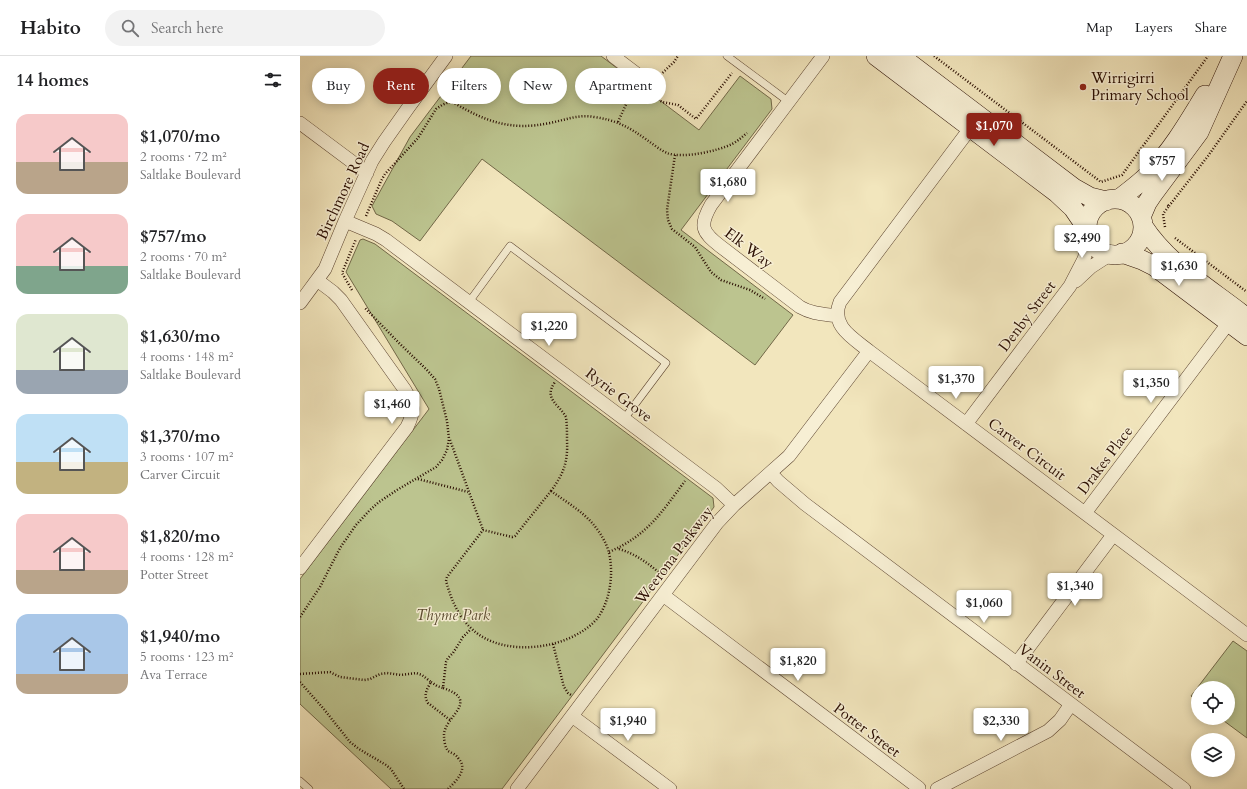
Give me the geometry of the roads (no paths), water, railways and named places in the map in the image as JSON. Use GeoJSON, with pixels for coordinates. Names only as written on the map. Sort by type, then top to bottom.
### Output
{"type":"FeatureCollection","features":[{"type":"Feature","properties":{"kind":"street","name":"Birchmore Road"},"geometry":{"type":"LineString","coordinates":[[300,303],[325,269],[367,173],[384,142],[446,56]]}},
{"type":"Feature","properties":{"kind":"street"},"geometry":{"type":"LineString","coordinates":[[613,56],[629,68]]}},
{"type":"Feature","properties":{"kind":"street","name":"Elk Way"},"geometry":{"type":"LineString","coordinates":[[823,56],[711,205],[704,218],[704,229],[710,238],[800,307],[816,314],[838,316]]}},
{"type":"Feature","properties":{"kind":"street"},"geometry":{"type":"LineString","coordinates":[[876,56],[1074,188],[1090,197],[1126,201],[1133,205],[1138,211],[1152,240],[1164,254],[1238,317],[1247,336]]}},
{"type":"Feature","properties":{"kind":"street"},"geometry":{"type":"LineString","coordinates":[[900,56],[1073,208],[1095,246],[1102,251],[1142,260],[1238,317]]}},
{"type":"Feature","properties":{"kind":"street"},"geometry":{"type":"LineString","coordinates":[[1117,254],[1131,250],[1138,243],[1142,235],[1142,222],[1147,203],[1146,188],[1156,165],[1171,147],[1232,56]]}},
{"type":"Feature","properties":{"kind":"street"},"geometry":{"type":"LineString","coordinates":[[838,316],[840,302],[976,122]]}},
{"type":"Feature","properties":{"kind":"street"},"geometry":{"type":"LineString","coordinates":[[300,123],[367,173]]}},
{"type":"Feature","properties":{"kind":"street"},"geometry":{"type":"LineString","coordinates":[[1089,234],[1088,220],[1098,205],[1146,188]]}},
{"type":"Feature","properties":{"kind":"street","name":"Ryrie Grove"},"geometry":{"type":"LineString","coordinates":[[345,221],[361,227],[386,240],[716,488],[734,505]]}},
{"type":"Feature","properties":{"kind":"street","name":"Denby Street"},"geometry":{"type":"LineString","coordinates":[[966,424],[1070,286],[1084,259],[1089,234]]}},
{"type":"Feature","properties":{"kind":"street","name":"Denby Street"},"geometry":{"type":"LineString","coordinates":[[1070,286],[1091,267],[1117,254]]}},
{"type":"Feature","properties":{"kind":"street"},"geometry":{"type":"LineString","coordinates":[[300,568],[407,427],[413,410],[410,399],[405,390],[348,309],[333,292],[317,280]]}},
{"type":"Feature","properties":{"kind":"street","name":"Carver Circuit"},"geometry":{"type":"LineString","coordinates":[[838,316],[840,324],[844,330],[869,351],[1247,635]]}},
{"type":"Feature","properties":{"kind":"street","name":"Drakes Place"},"geometry":{"type":"LineString","coordinates":[[1085,513],[1238,317]]}},
{"type":"Feature","properties":{"kind":"street","name":"Weerona Parkway"},"geometry":{"type":"LineString","coordinates":[[517,789],[717,523],[734,505],[789,456],[869,351]]}},
{"type":"Feature","properties":{"kind":"street","name":"Vanin Street"},"geometry":{"type":"LineString","coordinates":[[771,473],[793,495],[1184,789]]}},
{"type":"Feature","properties":{"kind":"street"},"geometry":{"type":"LineString","coordinates":[[1016,664],[1113,535]]}},
{"type":"Feature","properties":{"kind":"street","name":"Potter Street"},"geometry":{"type":"LineString","coordinates":[[663,595],[919,789]]}},
{"type":"Feature","properties":{"kind":"street"},"geometry":{"type":"LineString","coordinates":[[937,789],[1048,731],[1060,720],[1071,704]]}},
{"type":"Feature","properties":{"kind":"street"},"geometry":{"type":"LineString","coordinates":[[572,716],[670,789]]}},
{"type":"Feature","properties":{"kind":"lane"},"geometry":{"type":"LineString","coordinates":[[727,56],[788,102]]}},
{"type":"Feature","properties":{"kind":"lane"},"geometry":{"type":"LineString","coordinates":[[469,302],[510,246],[666,363],[624,419]]}},
{"type":"Feature","properties":{"kind":"lane"},"geometry":{"type":"LineString","coordinates":[[300,781],[309,789]]}},
{"type":"Feature","properties":{"kind":"place","name":"Wirrigirri Primary School"},"geometry":{"type":"Point","coordinates":[1083,87]}},
{"type":"Feature","properties":{"kind":"park label","name":"Thyme Park"},"geometry":{"type":"Point","coordinates":[453,615]}}]}
